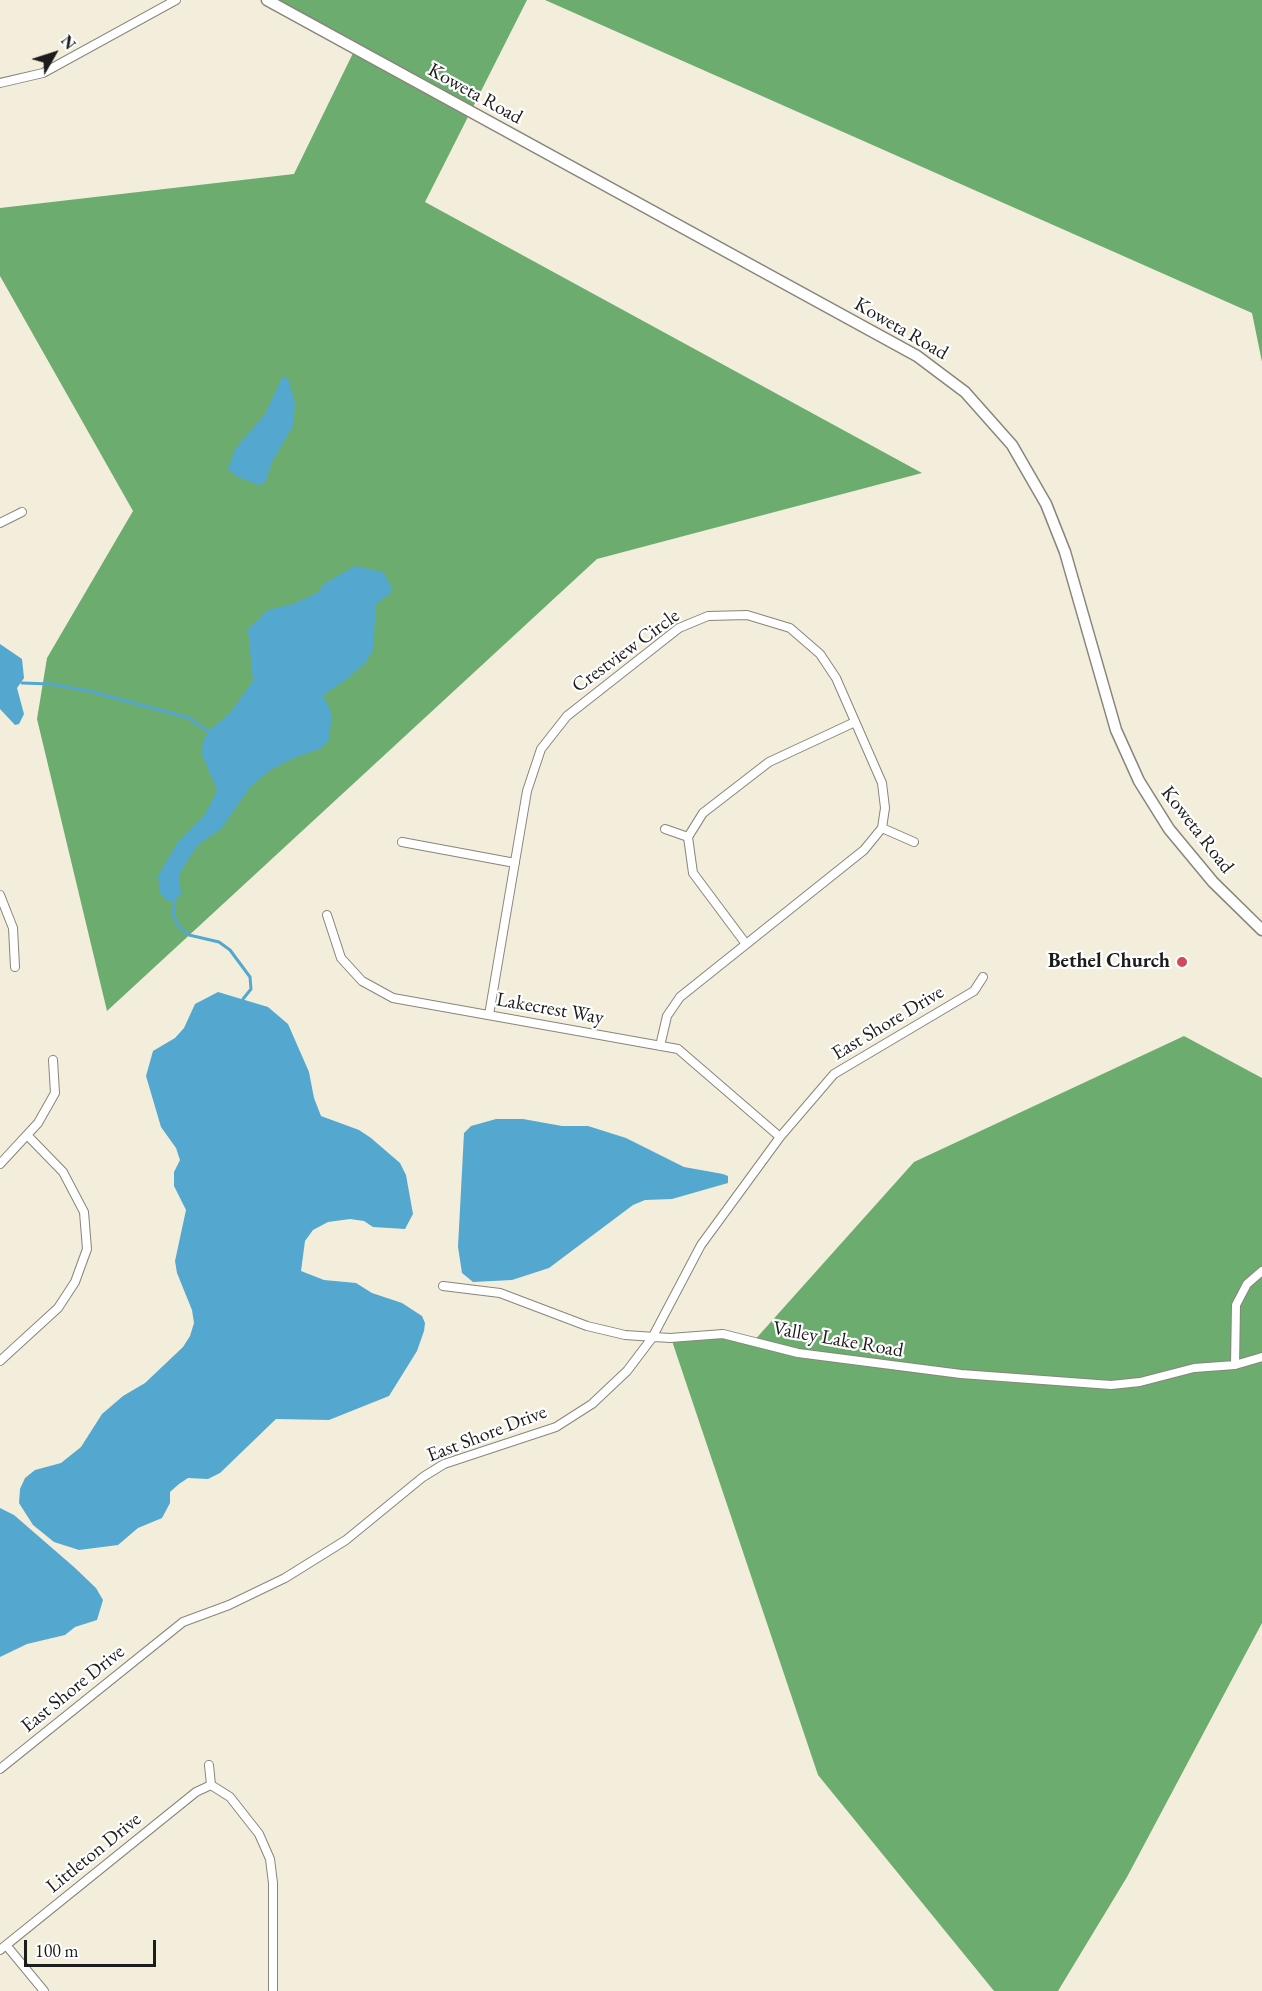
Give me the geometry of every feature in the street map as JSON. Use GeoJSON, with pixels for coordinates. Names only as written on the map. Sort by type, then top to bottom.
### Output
{"type":"FeatureCollection","features":[{"type":"Feature","properties":{"kind":"street"},"geometry":{"type":"LineString","coordinates":[[0,83],[43,73],[176,0]]}},
{"type":"Feature","properties":{"kind":"street","name":"Koweta Road"},"geometry":{"type":"LineString","coordinates":[[267,0],[917,356],[965,392],[1012,445],[1046,504],[1065,552],[1116,730],[1139,781],[1169,829],[1213,882],[1262,930]]}},
{"type":"Feature","properties":{"kind":"street"},"geometry":{"type":"LineString","coordinates":[[0,523],[22,512]]}},
{"type":"Feature","properties":{"kind":"street","name":"Crestview Circle"},"geometry":{"type":"LineString","coordinates":[[489,1015],[527,790],[541,749],[567,716],[679,628],[708,616],[747,615],[790,628],[820,654],[836,678],[882,783],[885,808],[882,828]]}},
{"type":"Feature","properties":{"kind":"street"},"geometry":{"type":"LineString","coordinates":[[746,944],[693,873],[688,837],[704,813],[769,762],[855,722]]}},
{"type":"Feature","properties":{"kind":"street"},"geometry":{"type":"LineString","coordinates":[[660,1046],[667,1016],[680,997],[864,850],[882,828],[914,842]]}},
{"type":"Feature","properties":{"kind":"street"},"geometry":{"type":"LineString","coordinates":[[665,829],[688,837]]}},
{"type":"Feature","properties":{"kind":"street"},"geometry":{"type":"LineString","coordinates":[[402,842],[515,863]]}},
{"type":"Feature","properties":{"kind":"street"},"geometry":{"type":"LineString","coordinates":[[0,895],[14,928],[15,967]]}},
{"type":"Feature","properties":{"kind":"street","name":"Lakecrest Way"},"geometry":{"type":"LineString","coordinates":[[327,915],[341,958],[362,981],[393,998],[678,1049],[780,1137]]}},
{"type":"Feature","properties":{"kind":"street","name":"East Shore Drive"},"geometry":{"type":"LineString","coordinates":[[0,1768],[183,1622],[229,1605],[285,1578],[346,1540],[423,1477],[444,1464],[556,1427],[592,1404],[627,1371],[652,1338],[701,1245],[780,1137],[834,1074],[974,991],[983,977]]}},
{"type":"Feature","properties":{"kind":"street"},"geometry":{"type":"LineString","coordinates":[[0,1164],[38,1123],[55,1093],[53,1060]]}},
{"type":"Feature","properties":{"kind":"street"},"geometry":{"type":"LineString","coordinates":[[0,1361],[58,1308],[75,1282],[87,1249],[84,1212],[63,1172],[27,1135]]}},
{"type":"Feature","properties":{"kind":"street"},"geometry":{"type":"LineString","coordinates":[[1235,1365],[1236,1305],[1247,1284],[1262,1271]]}},
{"type":"Feature","properties":{"kind":"street","name":"Valley Lake Road"},"geometry":{"type":"LineString","coordinates":[[443,1286],[459,1286],[500,1293],[588,1326],[625,1335],[652,1338],[723,1334],[798,1353],[893,1367],[1111,1384],[1140,1382],[1194,1368],[1235,1365],[1262,1357]]}},
{"type":"Feature","properties":{"kind":"street"},"geometry":{"type":"LineString","coordinates":[[210,1765],[211,1785],[230,1797],[259,1834],[270,1859],[273,1882],[273,1991]]}},
{"type":"Feature","properties":{"kind":"street","name":"Littleton Drive"},"geometry":{"type":"LineString","coordinates":[[3,1947],[196,1792],[211,1785]]}},
{"type":"Feature","properties":{"kind":"street"},"geometry":{"type":"LineString","coordinates":[[3,1947],[44,1991]]}},
{"type":"Feature","properties":{"kind":"green space"},"geometry":{"type":"Polygon","coordinates":[[[274,0],[527,0],[425,202],[922,473],[597,559],[107,1011],[37,719],[47,658],[133,511],[0,276],[0,208],[294,174],[356,47],[274,0]]]}},
{"type":"Feature","properties":{"kind":"green space"},"geometry":{"type":"Polygon","coordinates":[[[545,0],[1262,0],[1262,362],[1252,313],[545,0]]]}},
{"type":"Feature","properties":{"kind":"green space"},"geometry":{"type":"Polygon","coordinates":[[[1184,1036],[1262,1078],[1262,1623],[1127,1877],[1058,1991],[994,1991],[818,1775],[671,1338],[699,1331],[752,1343],[914,1162],[1184,1036]]]}},
{"type":"Feature","properties":{"kind":"water"},"geometry":{"type":"Polygon","coordinates":[[[283,376],[288,379],[295,403],[293,426],[272,462],[265,483],[258,485],[236,476],[228,469],[235,449],[265,414],[283,376]]]}},
{"type":"Feature","properties":{"kind":"water"},"geometry":{"type":"Polygon","coordinates":[[[355,566],[383,572],[392,588],[391,593],[376,604],[373,650],[366,662],[347,679],[323,695],[332,714],[329,740],[320,749],[296,757],[272,769],[251,786],[221,829],[199,844],[191,855],[179,874],[181,894],[175,900],[168,902],[160,893],[158,876],[178,842],[206,813],[217,790],[202,754],[203,741],[210,730],[230,713],[253,681],[248,629],[268,610],[293,604],[317,593],[325,583],[355,566]]]}},
{"type":"Feature","properties":{"kind":"water"},"geometry":{"type":"Polygon","coordinates":[[[0,644],[22,659],[24,678],[17,688],[24,714],[19,724],[15,725],[0,709],[0,644]]]}},
{"type":"Feature","properties":{"kind":"water"},"geometry":{"type":"Polygon","coordinates":[[[218,992],[268,1007],[288,1024],[309,1072],[314,1098],[321,1116],[359,1130],[371,1138],[400,1163],[406,1175],[413,1214],[405,1229],[373,1227],[364,1221],[350,1219],[328,1222],[313,1230],[305,1241],[301,1271],[324,1280],[356,1283],[372,1293],[402,1303],[422,1316],[425,1323],[424,1331],[417,1351],[389,1396],[329,1420],[276,1419],[220,1473],[208,1479],[188,1478],[179,1484],[170,1492],[170,1503],[162,1518],[138,1528],[118,1545],[79,1550],[54,1542],[33,1525],[19,1503],[20,1489],[25,1478],[35,1470],[61,1463],[81,1447],[102,1414],[123,1396],[145,1383],[183,1347],[190,1336],[194,1323],[192,1310],[177,1273],[175,1261],[186,1210],[174,1186],[174,1172],[180,1160],[176,1148],[161,1127],[146,1076],[153,1051],[175,1038],[184,1028],[195,1004],[218,992]]]}},
{"type":"Feature","properties":{"kind":"water"},"geometry":{"type":"Polygon","coordinates":[[[496,1119],[523,1119],[562,1126],[588,1126],[626,1138],[684,1167],[728,1176],[728,1183],[672,1199],[645,1200],[633,1205],[549,1268],[512,1280],[473,1282],[462,1273],[458,1247],[464,1133],[471,1126],[496,1119]]]}},
{"type":"Feature","properties":{"kind":"water"},"geometry":{"type":"Polygon","coordinates":[[[0,1508],[14,1515],[74,1567],[96,1588],[103,1600],[97,1620],[75,1627],[65,1635],[27,1644],[0,1657],[0,1508]]]}},
{"type":"Feature","properties":{"kind":"waterway"},"geometry":{"type":"LineString","coordinates":[[22,683],[50,684],[89,691],[189,718],[209,732]]}},
{"type":"Feature","properties":{"kind":"waterway"},"geometry":{"type":"LineString","coordinates":[[175,900],[173,915],[179,926],[189,935],[219,942],[230,950],[250,977],[251,989],[243,999]]}},
{"type":"Feature","properties":{"kind":"place","name":"Bethel Church"},"geometry":{"type":"Point","coordinates":[1182,962]}}]}
